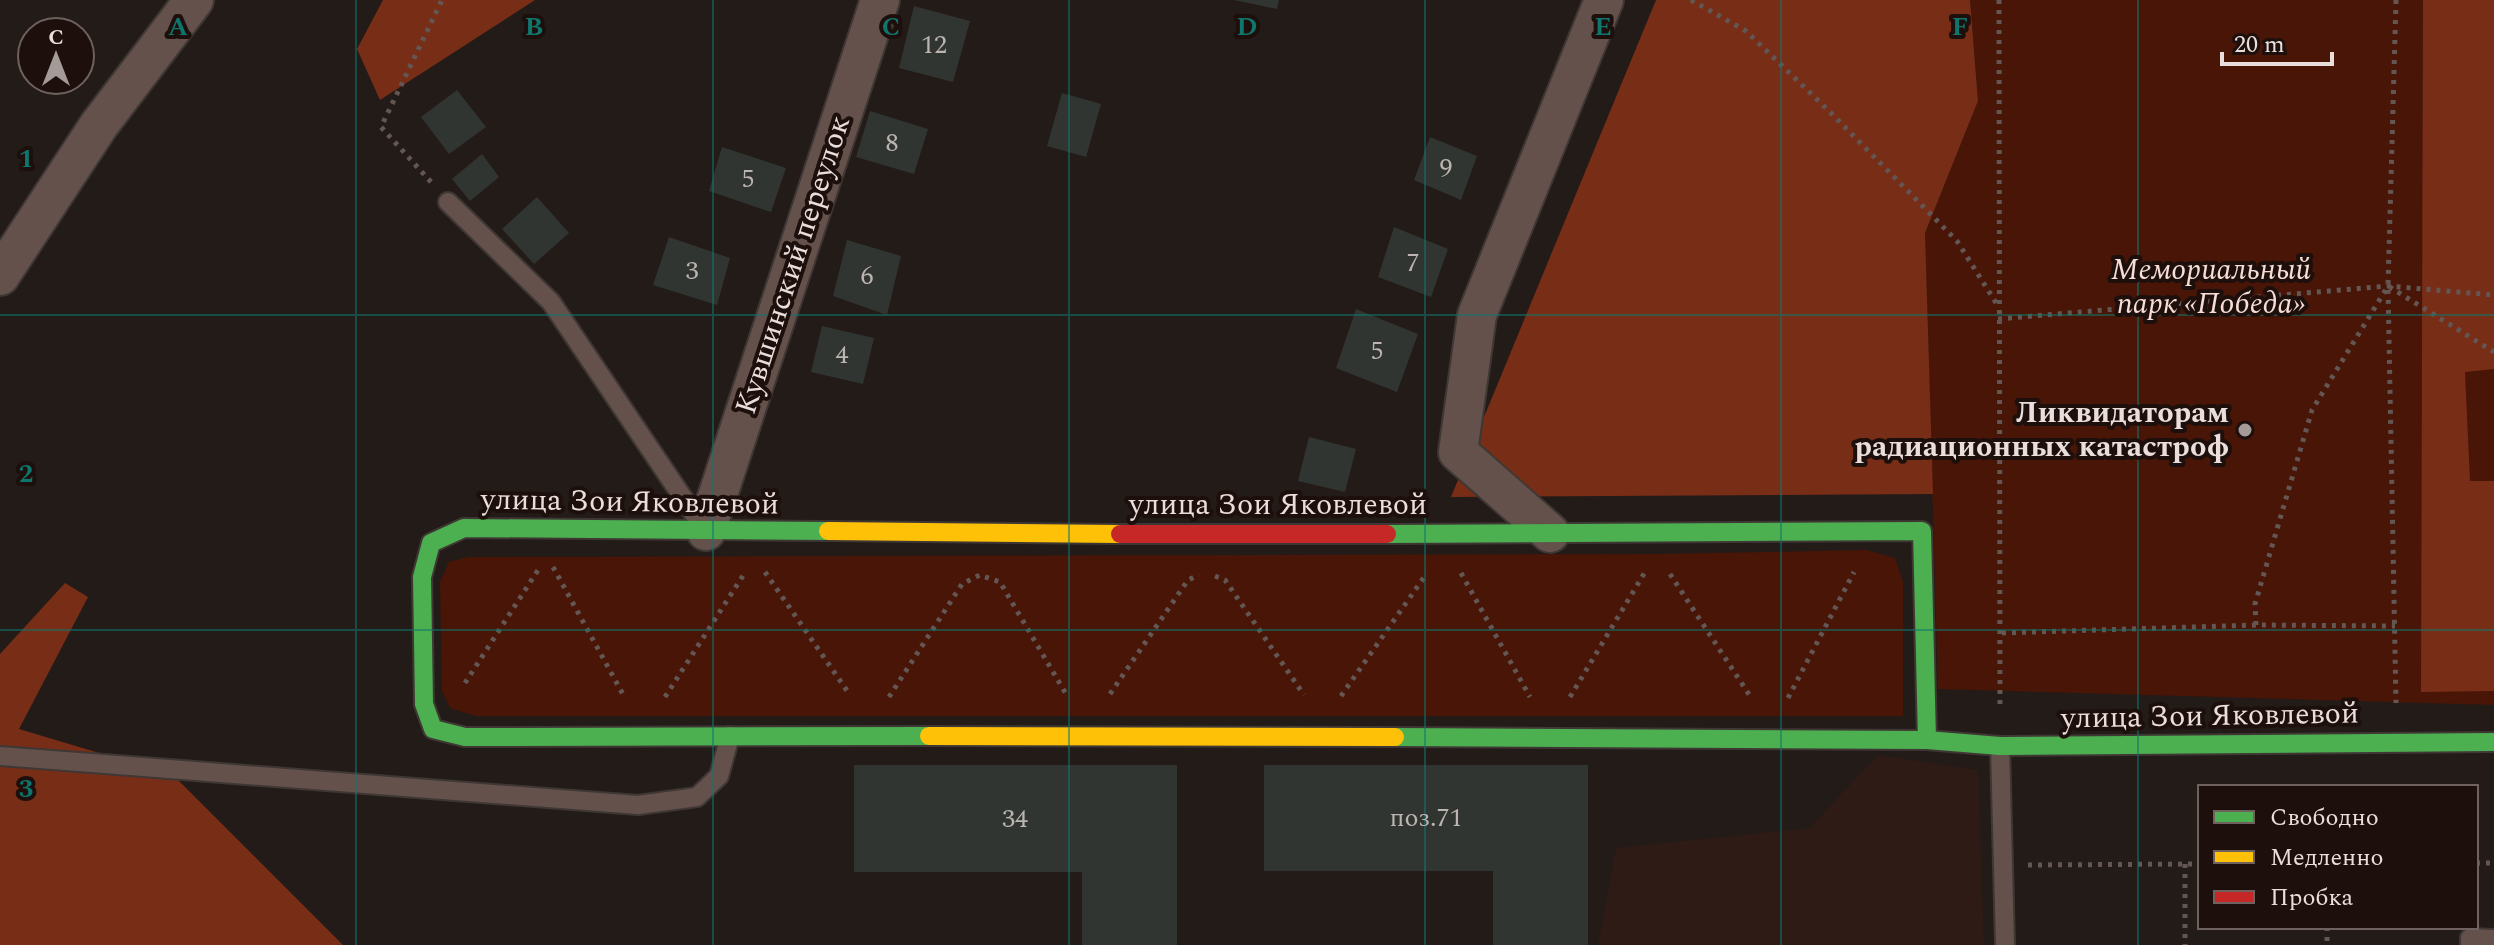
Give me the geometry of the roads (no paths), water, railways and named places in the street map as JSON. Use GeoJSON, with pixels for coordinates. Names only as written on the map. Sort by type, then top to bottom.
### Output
{"type":"FeatureCollection","features":[{"type":"Feature","properties":{"kind":"street"},"geometry":{"type":"LineString","coordinates":[[0,276],[99,125],[194,0]]}},
{"type":"Feature","properties":{"kind":"street","name":"Кувшинский переулок"},"geometry":{"type":"LineString","coordinates":[[706,531],[880,0]]}},
{"type":"Feature","properties":{"kind":"street"},"geometry":{"type":"LineString","coordinates":[[1550,533],[1458,452],[1477,315],[1604,0]]}},
{"type":"Feature","properties":{"kind":"street","name":"улица Зои Яковлевой"},"geometry":{"type":"LineString","coordinates":[[1927,740],[1922,531],[1287,535],[464,528],[431,543],[422,577],[424,704],[433,729],[465,737],[1087,735],[1927,740],[2000,746],[2494,742]]}},
{"type":"Feature","properties":{"kind":"lane"},"geometry":{"type":"LineString","coordinates":[[448,202],[551,302],[706,531]]}},
{"type":"Feature","properties":{"kind":"lane"},"geometry":{"type":"LineString","coordinates":[[0,756],[638,805],[697,797],[719,776],[730,736]]}},
{"type":"Feature","properties":{"kind":"lane"},"geometry":{"type":"LineString","coordinates":[[2000,746],[2005,945]]}},
{"type":"Feature","properties":{"kind":"lane"},"geometry":{"type":"LineString","coordinates":[[2470,945],[2470,938],[2494,939]]}},
{"type":"Feature","properties":{"kind":"place","name":"Ликвидаторам радиационных катастроф"},"geometry":{"type":"Point","coordinates":[2245,430]}},
{"type":"Feature","properties":{"kind":"park label","name":"Мемориальный парк «Победа»"},"geometry":{"type":"Point","coordinates":[2211,287]}}]}
